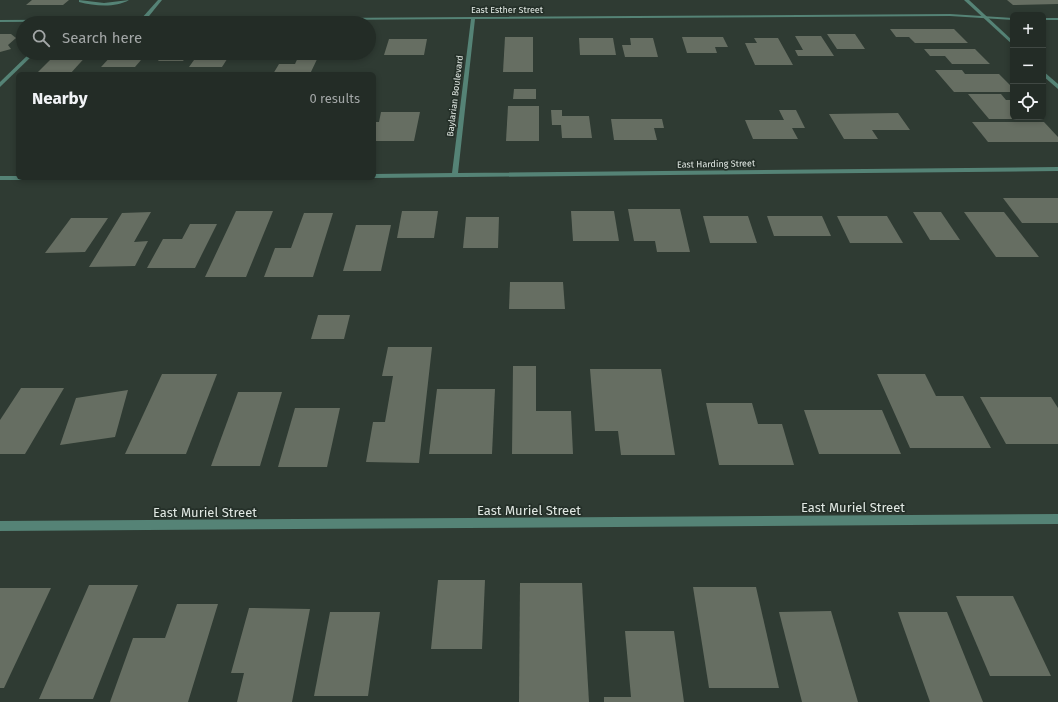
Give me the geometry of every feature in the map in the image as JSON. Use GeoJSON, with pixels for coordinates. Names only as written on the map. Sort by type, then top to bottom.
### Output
{"type":"FeatureCollection","features":[{"type":"Feature","properties":{"kind":"street"},"geometry":{"type":"LineString","coordinates":[[81,0],[87,3],[119,3],[127,0]]}},
{"type":"Feature","properties":{"kind":"street"},"geometry":{"type":"LineString","coordinates":[[146,16],[160,0]]}},
{"type":"Feature","properties":{"kind":"street"},"geometry":{"type":"LineString","coordinates":[[966,0],[1010,41]]}},
{"type":"Feature","properties":{"kind":"street","name":"East Esther Street"},"geometry":{"type":"LineString","coordinates":[[376,19],[942,15],[1010,19]]}},
{"type":"Feature","properties":{"kind":"street","name":"Baylarian Boulevard"},"geometry":{"type":"LineString","coordinates":[[455,175],[473,18]]}},
{"type":"Feature","properties":{"kind":"street"},"geometry":{"type":"LineString","coordinates":[[1046,19],[1058,19]]}},
{"type":"Feature","properties":{"kind":"street","name":"East Esther Street"},"geometry":{"type":"LineString","coordinates":[[0,21],[16,21]]}},
{"type":"Feature","properties":{"kind":"street"},"geometry":{"type":"LineString","coordinates":[[0,84],[26,60]]}},
{"type":"Feature","properties":{"kind":"street"},"geometry":{"type":"LineString","coordinates":[[1046,76],[1058,87]]}},
{"type":"Feature","properties":{"kind":"street","name":"East Harding Street"},"geometry":{"type":"LineString","coordinates":[[376,176],[1058,169]]}},
{"type":"Feature","properties":{"kind":"street"},"geometry":{"type":"LineString","coordinates":[[0,178],[16,178]]}},
{"type":"Feature","properties":{"kind":"street","name":"East Muriel Street"},"geometry":{"type":"LineString","coordinates":[[0,526],[1058,519]]}},
{"type":"Feature","properties":{"kind":"building"},"geometry":{"type":"Polygon","coordinates":[[[32,0],[69,0],[63,5],[26,5],[32,0]]]}},
{"type":"Feature","properties":{"kind":"building"},"geometry":{"type":"Polygon","coordinates":[[[1007,0],[1058,0],[1058,4],[1013,5],[1007,0]]]}},
{"type":"Feature","properties":{"kind":"building"},"geometry":{"type":"Polygon","coordinates":[[[890,29],[954,29],[968,43],[915,43],[909,37],[896,37],[890,29]]]}},
{"type":"Feature","properties":{"kind":"building"},"geometry":{"type":"Polygon","coordinates":[[[0,34],[11,34],[16,38],[8,45],[11,49],[0,52],[0,34]]]}},
{"type":"Feature","properties":{"kind":"building"},"geometry":{"type":"Polygon","coordinates":[[[827,34],[855,34],[865,49],[837,49],[827,34]]]}},
{"type":"Feature","properties":{"kind":"building"},"geometry":{"type":"Polygon","coordinates":[[[795,36],[821,36],[834,56],[798,56],[795,50],[803,50],[795,36]]]}},
{"type":"Feature","properties":{"kind":"building"},"geometry":{"type":"Polygon","coordinates":[[[505,37],[533,37],[533,72],[503,72],[505,37]]]}},
{"type":"Feature","properties":{"kind":"building"},"geometry":{"type":"Polygon","coordinates":[[[682,37],[723,37],[728,47],[715,47],[717,53],[687,53],[682,37]]]}},
{"type":"Feature","properties":{"kind":"building"},"geometry":{"type":"Polygon","coordinates":[[[579,38],[613,38],[616,55],[580,55],[579,38]]]}},
{"type":"Feature","properties":{"kind":"building"},"geometry":{"type":"Polygon","coordinates":[[[630,38],[653,38],[658,57],[625,57],[622,45],[631,45],[630,38]]]}},
{"type":"Feature","properties":{"kind":"building"},"geometry":{"type":"Polygon","coordinates":[[[754,38],[778,38],[793,65],[755,65],[745,43],[757,43],[754,38]]]}},
{"type":"Feature","properties":{"kind":"building"},"geometry":{"type":"Polygon","coordinates":[[[389,39],[427,39],[424,55],[384,55],[389,39]]]}},
{"type":"Feature","properties":{"kind":"building"},"geometry":{"type":"Polygon","coordinates":[[[924,49],[975,49],[990,64],[952,64],[945,56],[930,56],[924,49]]]}},
{"type":"Feature","properties":{"kind":"building"},"geometry":{"type":"Polygon","coordinates":[[[50,60],[83,60],[72,72],[38,72],[50,60]]]}},
{"type":"Feature","properties":{"kind":"building"},"geometry":{"type":"Polygon","coordinates":[[[108,60],[141,60],[135,67],[101,67],[108,60]]]}},
{"type":"Feature","properties":{"kind":"building"},"geometry":{"type":"Polygon","coordinates":[[[159,60],[184,60],[183,61],[158,61],[159,60]]]}},
{"type":"Feature","properties":{"kind":"building"},"geometry":{"type":"Polygon","coordinates":[[[194,60],[226,60],[222,67],[189,67],[194,60]]]}},
{"type":"Feature","properties":{"kind":"building"},"geometry":{"type":"Polygon","coordinates":[[[297,60],[317,60],[311,72],[274,72],[279,64],[295,64],[297,60]]]}},
{"type":"Feature","properties":{"kind":"building"},"geometry":{"type":"Polygon","coordinates":[[[935,70],[962,70],[965,74],[999,74],[1010,85],[1010,92],[954,92],[935,70]]]}},
{"type":"Feature","properties":{"kind":"building"},"geometry":{"type":"Polygon","coordinates":[[[514,89],[536,89],[536,99],[513,99],[514,89]]]}},
{"type":"Feature","properties":{"kind":"building"},"geometry":{"type":"Polygon","coordinates":[[[968,94],[1001,94],[1006,100],[1010,100],[1010,119],[989,119],[968,94]]]}},
{"type":"Feature","properties":{"kind":"building"},"geometry":{"type":"Polygon","coordinates":[[[508,106],[539,106],[539,141],[506,141],[508,106]]]}},
{"type":"Feature","properties":{"kind":"building"},"geometry":{"type":"Polygon","coordinates":[[[551,110],[562,110],[562,116],[589,116],[592,138],[562,138],[561,125],[552,125],[551,110]]]}},
{"type":"Feature","properties":{"kind":"building"},"geometry":{"type":"Polygon","coordinates":[[[779,110],[796,110],[805,128],[792,128],[798,139],[753,139],[745,120],[784,120],[779,110]]]}},
{"type":"Feature","properties":{"kind":"building"},"geometry":{"type":"Polygon","coordinates":[[[381,112],[420,112],[414,141],[376,141],[376,122],[379,122],[381,112]]]}},
{"type":"Feature","properties":{"kind":"building"},"geometry":{"type":"Polygon","coordinates":[[[898,113],[910,130],[872,130],[878,139],[844,139],[829,114],[898,113]]]}},
{"type":"Feature","properties":{"kind":"building"},"geometry":{"type":"Polygon","coordinates":[[[611,119],[662,119],[664,128],[654,128],[657,140],[614,140],[611,119]]]}},
{"type":"Feature","properties":{"kind":"building"},"geometry":{"type":"Polygon","coordinates":[[[972,122],[1044,122],[1058,137],[1058,142],[988,142],[972,122]]]}},
{"type":"Feature","properties":{"kind":"building"},"geometry":{"type":"Polygon","coordinates":[[[1003,198],[1058,198],[1058,223],[1022,223],[1003,198]]]}},
{"type":"Feature","properties":{"kind":"building"},"geometry":{"type":"Polygon","coordinates":[[[628,209],[680,209],[690,252],[657,252],[655,241],[634,241],[628,209]]]}},
{"type":"Feature","properties":{"kind":"building"},"geometry":{"type":"Polygon","coordinates":[[[236,211],[273,211],[246,277],[205,277],[236,211]]]}},
{"type":"Feature","properties":{"kind":"building"},"geometry":{"type":"Polygon","coordinates":[[[402,211],[438,211],[434,238],[397,238],[402,211]]]}},
{"type":"Feature","properties":{"kind":"building"},"geometry":{"type":"Polygon","coordinates":[[[571,211],[614,211],[619,241],[573,241],[571,211]]]}},
{"type":"Feature","properties":{"kind":"building"},"geometry":{"type":"Polygon","coordinates":[[[151,212],[134,242],[148,241],[135,266],[89,267],[122,213],[151,212]]]}},
{"type":"Feature","properties":{"kind":"building"},"geometry":{"type":"Polygon","coordinates":[[[913,212],[941,212],[960,240],[930,240],[913,212]]]}},
{"type":"Feature","properties":{"kind":"building"},"geometry":{"type":"Polygon","coordinates":[[[964,212],[1004,212],[1039,257],[996,257],[964,212]]]}},
{"type":"Feature","properties":{"kind":"building"},"geometry":{"type":"Polygon","coordinates":[[[304,213],[333,213],[313,277],[264,277],[275,248],[291,248],[304,213]]]}},
{"type":"Feature","properties":{"kind":"building"},"geometry":{"type":"Polygon","coordinates":[[[703,216],[748,216],[757,243],[710,243],[703,216]]]}},
{"type":"Feature","properties":{"kind":"building"},"geometry":{"type":"Polygon","coordinates":[[[767,216],[822,216],[831,236],[774,236],[767,216]]]}},
{"type":"Feature","properties":{"kind":"building"},"geometry":{"type":"Polygon","coordinates":[[[837,216],[887,216],[903,243],[850,243],[837,216]]]}},
{"type":"Feature","properties":{"kind":"building"},"geometry":{"type":"Polygon","coordinates":[[[466,217],[499,217],[498,248],[463,248],[466,217]]]}},
{"type":"Feature","properties":{"kind":"building"},"geometry":{"type":"Polygon","coordinates":[[[71,218],[108,218],[85,252],[45,253],[71,218]]]}},
{"type":"Feature","properties":{"kind":"building"},"geometry":{"type":"Polygon","coordinates":[[[190,224],[217,224],[195,268],[147,268],[163,239],[182,239],[190,224]]]}},
{"type":"Feature","properties":{"kind":"building"},"geometry":{"type":"Polygon","coordinates":[[[356,225],[391,225],[381,271],[343,271],[356,225]]]}},
{"type":"Feature","properties":{"kind":"building"},"geometry":{"type":"Polygon","coordinates":[[[510,282],[563,282],[565,309],[509,309],[510,282]]]}},
{"type":"Feature","properties":{"kind":"building"},"geometry":{"type":"Polygon","coordinates":[[[318,315],[350,315],[344,339],[311,339],[318,315]]]}},
{"type":"Feature","properties":{"kind":"building"},"geometry":{"type":"Polygon","coordinates":[[[388,347],[432,347],[419,463],[366,462],[373,422],[385,422],[393,376],[382,376],[388,347]]]}},
{"type":"Feature","properties":{"kind":"building"},"geometry":{"type":"Polygon","coordinates":[[[513,366],[536,366],[536,411],[571,411],[573,454],[512,454],[513,366]]]}},
{"type":"Feature","properties":{"kind":"building"},"geometry":{"type":"Polygon","coordinates":[[[590,369],[661,369],[675,455],[621,455],[618,431],[595,431],[590,369]]]}},
{"type":"Feature","properties":{"kind":"building"},"geometry":{"type":"Polygon","coordinates":[[[162,374],[217,374],[186,454],[125,454],[162,374]]]}},
{"type":"Feature","properties":{"kind":"building"},"geometry":{"type":"Polygon","coordinates":[[[877,374],[925,374],[936,396],[963,396],[991,448],[910,448],[877,374]]]}},
{"type":"Feature","properties":{"kind":"building"},"geometry":{"type":"Polygon","coordinates":[[[21,388],[64,388],[25,454],[0,454],[0,420],[21,388]]]}},
{"type":"Feature","properties":{"kind":"building"},"geometry":{"type":"Polygon","coordinates":[[[437,389],[495,389],[492,454],[429,454],[437,389]]]}},
{"type":"Feature","properties":{"kind":"building"},"geometry":{"type":"Polygon","coordinates":[[[128,390],[115,437],[60,445],[76,398],[128,390]]]}},
{"type":"Feature","properties":{"kind":"building"},"geometry":{"type":"Polygon","coordinates":[[[238,392],[282,392],[260,466],[211,466],[238,392]]]}},
{"type":"Feature","properties":{"kind":"building"},"geometry":{"type":"Polygon","coordinates":[[[980,397],[1051,397],[1058,408],[1058,444],[1006,444],[980,397]]]}},
{"type":"Feature","properties":{"kind":"building"},"geometry":{"type":"Polygon","coordinates":[[[706,403],[752,403],[758,424],[782,424],[794,465],[719,465],[706,403]]]}},
{"type":"Feature","properties":{"kind":"building"},"geometry":{"type":"Polygon","coordinates":[[[295,408],[340,408],[327,467],[278,467],[295,408]]]}},
{"type":"Feature","properties":{"kind":"building"},"geometry":{"type":"Polygon","coordinates":[[[804,410],[882,410],[901,454],[819,454],[804,410]]]}},
{"type":"Feature","properties":{"kind":"building"},"geometry":{"type":"Polygon","coordinates":[[[438,580],[485,580],[482,649],[431,649],[438,580]]]}},
{"type":"Feature","properties":{"kind":"building"},"geometry":{"type":"Polygon","coordinates":[[[520,583],[582,583],[589,702],[519,702],[520,583]]]}},
{"type":"Feature","properties":{"kind":"building"},"geometry":{"type":"Polygon","coordinates":[[[89,585],[138,585],[93,699],[39,699],[89,585]]]}},
{"type":"Feature","properties":{"kind":"building"},"geometry":{"type":"Polygon","coordinates":[[[693,587],[756,587],[779,688],[709,688],[693,587]]]}},
{"type":"Feature","properties":{"kind":"building"},"geometry":{"type":"Polygon","coordinates":[[[0,588],[51,588],[4,688],[0,688],[0,588]]]}},
{"type":"Feature","properties":{"kind":"building"},"geometry":{"type":"Polygon","coordinates":[[[956,596],[1013,596],[1051,676],[990,676],[956,596]]]}},
{"type":"Feature","properties":{"kind":"building"},"geometry":{"type":"Polygon","coordinates":[[[177,604],[218,604],[188,702],[110,702],[133,638],[165,638],[177,604]]]}},
{"type":"Feature","properties":{"kind":"building"},"geometry":{"type":"Polygon","coordinates":[[[249,608],[310,609],[292,702],[237,702],[244,673],[231,673],[249,608]]]}},
{"type":"Feature","properties":{"kind":"building"},"geometry":{"type":"Polygon","coordinates":[[[831,611],[858,702],[802,702],[779,612],[831,611]]]}},
{"type":"Feature","properties":{"kind":"building"},"geometry":{"type":"Polygon","coordinates":[[[330,612],[380,612],[368,696],[314,696],[330,612]]]}},
{"type":"Feature","properties":{"kind":"building"},"geometry":{"type":"Polygon","coordinates":[[[898,612],[947,612],[983,702],[930,702],[898,612]]]}},
{"type":"Feature","properties":{"kind":"building"},"geometry":{"type":"Polygon","coordinates":[[[625,631],[674,631],[684,702],[604,702],[604,697],[631,697],[625,631]]]}}]}
